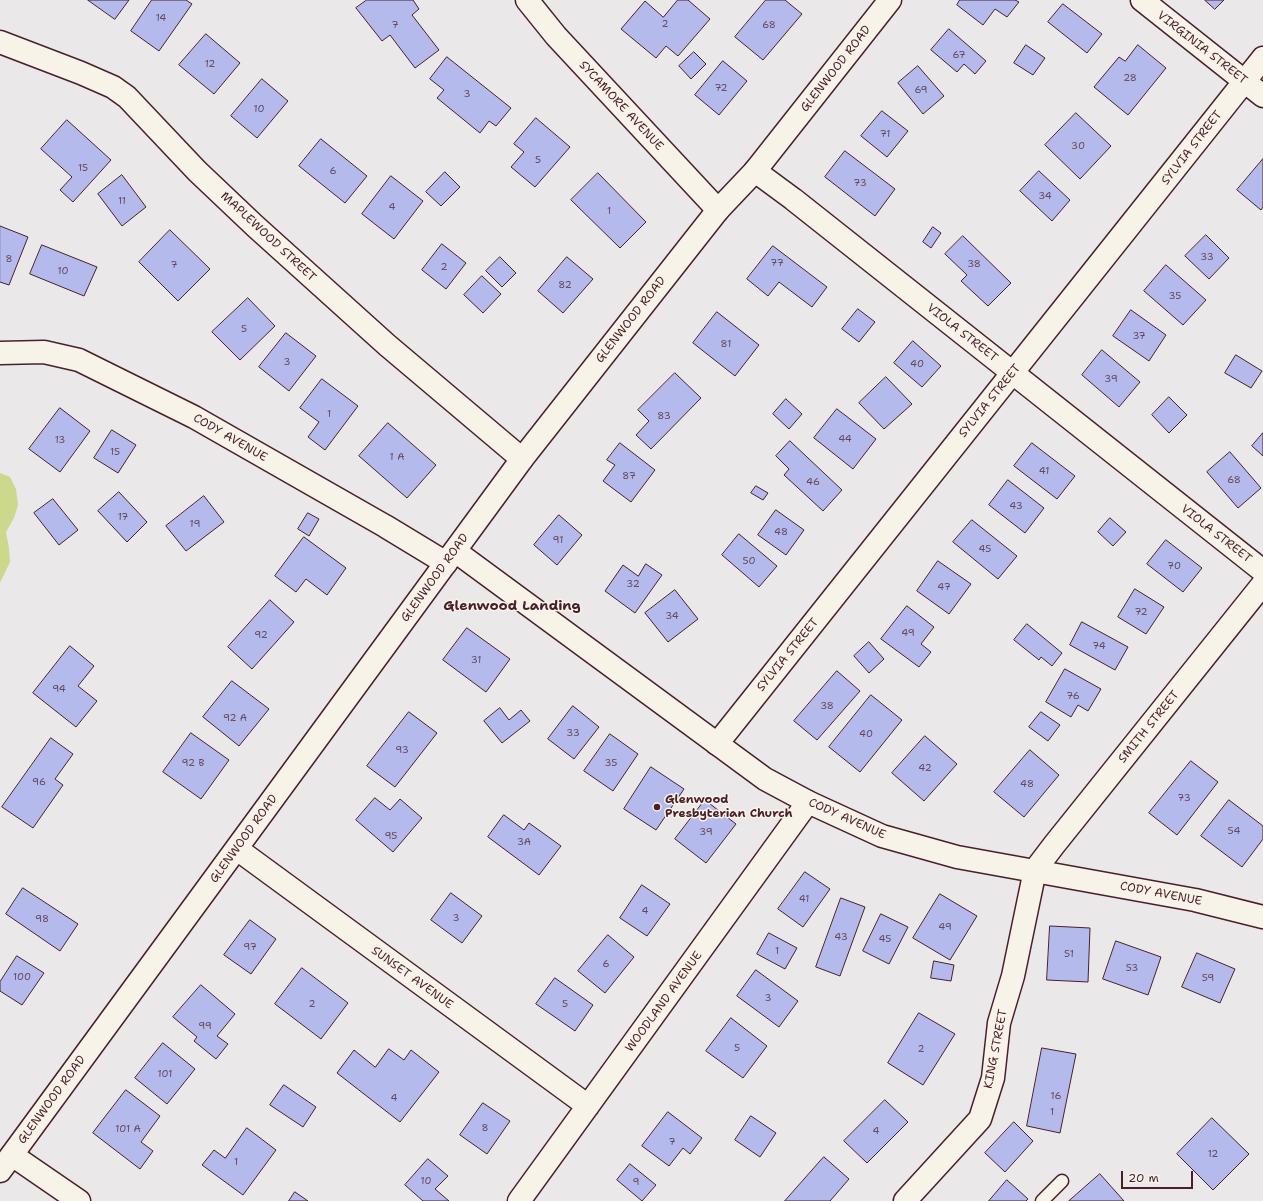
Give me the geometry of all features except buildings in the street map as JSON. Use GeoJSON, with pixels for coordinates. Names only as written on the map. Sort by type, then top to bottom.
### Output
{"type":"FeatureCollection","features":[{"type":"Feature","properties":{"kind":"street","name":"SYCAMORE AVENUE"},"geometry":{"type":"LineString","coordinates":[[527,0],[556,36],[718,210]]}},
{"type":"Feature","properties":{"kind":"street","name":"GLENWOOD ROAD"},"geometry":{"type":"LineString","coordinates":[[4,1164],[237,849],[522,459],[718,210],[755,171],[890,0]]}},
{"type":"Feature","properties":{"kind":"street","name":"VIRGINIA STREET"},"geometry":{"type":"LineString","coordinates":[[1142,0],[1263,96]]}},
{"type":"Feature","properties":{"kind":"street","name":"MAPLEWOOD STREET"},"geometry":{"type":"LineString","coordinates":[[0,42],[81,73],[113,87],[128,97],[197,171],[255,226],[387,345],[522,459]]}},
{"type":"Feature","properties":{"kind":"street","name":"SYLVIA STREET"},"geometry":{"type":"LineString","coordinates":[[717,744],[1263,58]]}},
{"type":"Feature","properties":{"kind":"street","name":"VIOLA STREET"},"geometry":{"type":"LineString","coordinates":[[755,171],[793,199],[1263,571]]}},
{"type":"Feature","properties":{"kind":"street","name":"CODY AVENUE"},"geometry":{"type":"LineString","coordinates":[[0,353],[44,352],[79,360],[194,417],[385,526],[451,557],[717,744],[765,780],[808,802],[882,836],[957,857],[1195,900],[1263,917]]}},
{"type":"Feature","properties":{"kind":"street","name":"SMITH STREET"},"geometry":{"type":"LineString","coordinates":[[1035,870],[1263,584]]}},
{"type":"Feature","properties":{"kind":"street","name":"WOODLAND AVENUE"},"geometry":{"type":"LineString","coordinates":[[519,1201],[808,802]]}},
{"type":"Feature","properties":{"kind":"street","name":"SUNSET AVENUE"},"geometry":{"type":"LineString","coordinates":[[237,849],[588,1106]]}},
{"type":"Feature","properties":{"kind":"street","name":"KING STREET"},"geometry":{"type":"LineString","coordinates":[[905,1201],[980,1119],[992,1078],[1000,1023],[1013,976],[1035,870]]}},
{"type":"Feature","properties":{"kind":"street"},"geometry":{"type":"LineString","coordinates":[[4,1164],[79,1201]]}},
{"type":"Feature","properties":{"kind":"lane"},"geometry":{"type":"LineString","coordinates":[[1042,1201],[1062,1181]]}},
{"type":"Feature","properties":{"kind":"green space"},"geometry":{"type":"Polygon","coordinates":[[[0,473],[10,477],[16,489],[18,505],[14,518],[6,532],[10,562],[0,583],[0,473]]]}},
{"type":"Feature","properties":{"kind":"place","name":"Glenwood Presbyterian Church"},"geometry":{"type":"Point","coordinates":[657,807]}},
{"type":"Feature","properties":{"kind":"district","name":"Glenwood Landing"},"geometry":{"type":"Point","coordinates":[512,606]}}]}
